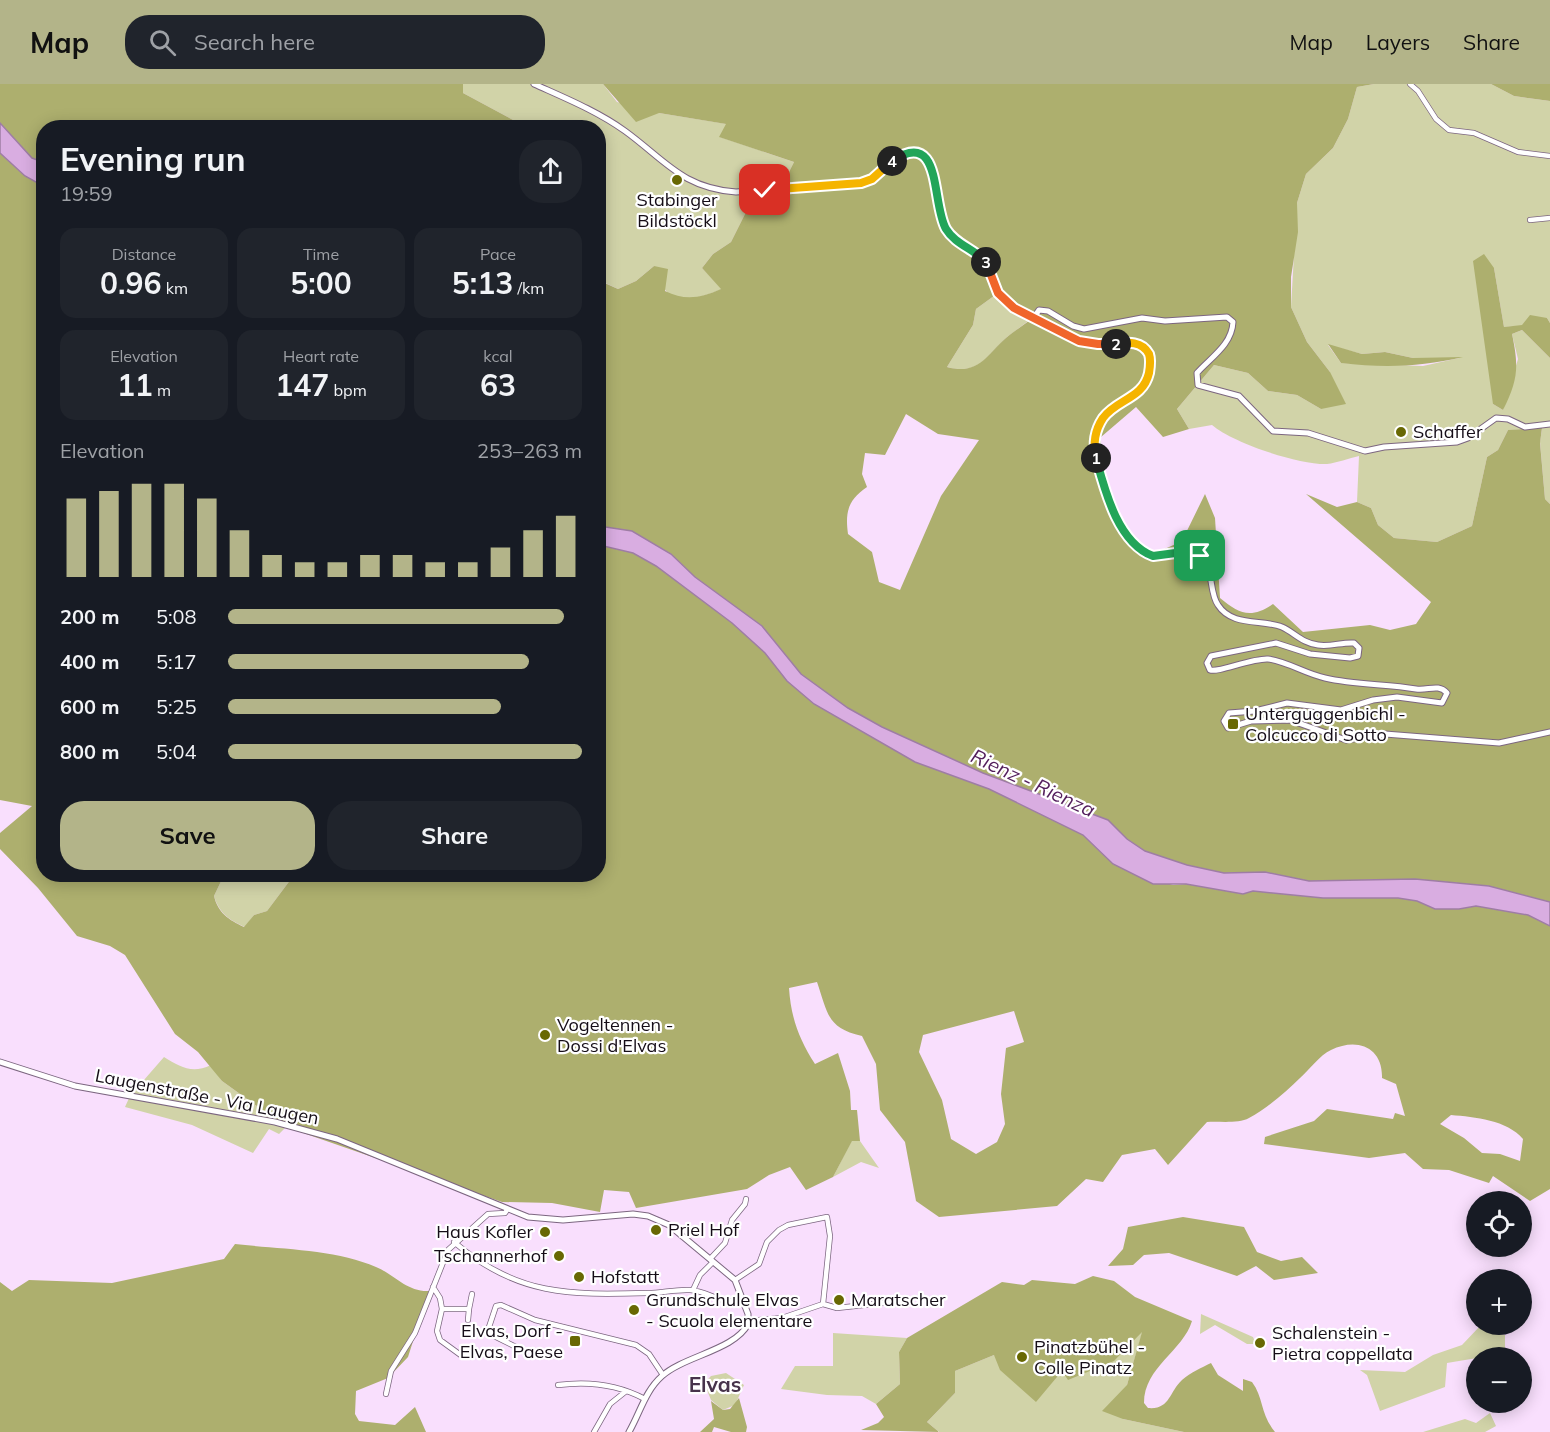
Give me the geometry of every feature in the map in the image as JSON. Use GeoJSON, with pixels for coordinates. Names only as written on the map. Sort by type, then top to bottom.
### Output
{"type":"FeatureCollection","features":[{"type":"Feature","properties":{"kind":"street"},"geometry":{"type":"LineString","coordinates":[[534,84],[601,116],[624,130],[685,179],[717,191],[736,192],[861,183],[872,179],[904,154],[922,154],[933,169],[937,205],[948,232],[984,260],[998,293],[1005,301],[1079,341],[1139,345],[1150,358],[1149,370],[1142,388],[1107,414],[1098,426],[1095,440],[1098,464],[1126,534],[1153,556],[1183,552],[1200,556],[1207,565],[1217,604],[1235,618],[1280,626],[1309,644],[1329,646],[1354,643],[1359,648],[1358,656],[1350,658],[1310,654],[1283,645],[1266,643],[1211,656],[1207,663],[1210,670],[1217,671],[1240,662],[1269,659],[1307,674],[1355,684],[1396,685],[1421,690],[1438,688],[1447,693],[1442,703],[1397,697],[1373,700],[1341,710],[1280,704],[1255,711],[1229,713],[1224,718],[1226,726],[1232,728],[1251,721],[1290,720],[1346,740],[1385,734],[1499,743],[1550,732]]}},
{"type":"Feature","properties":{"kind":"street"},"geometry":{"type":"LineString","coordinates":[[1410,84],[1418,91],[1436,118],[1449,130],[1474,134],[1518,152],[1550,156]]}},
{"type":"Feature","properties":{"kind":"street"},"geometry":{"type":"LineString","coordinates":[[1530,220],[1550,218]]}},
{"type":"Feature","properties":{"kind":"street"},"geometry":{"type":"LineString","coordinates":[[1035,316],[1039,310],[1045,310],[1073,326],[1084,329],[1142,318],[1165,321],[1227,317],[1233,322],[1229,336],[1215,358],[1197,373],[1198,385],[1239,396],[1273,430],[1308,433],[1365,451],[1384,447],[1457,442],[1496,418],[1508,419],[1525,427],[1550,424]]}},
{"type":"Feature","properties":{"kind":"street","name":"Laugenstraße - Via Laugen"},"geometry":{"type":"LineString","coordinates":[[0,1062],[75,1086],[275,1122],[327,1136],[389,1158],[507,1210],[549,1220],[633,1214],[648,1216],[669,1225],[735,1280]]}},
{"type":"Feature","properties":{"kind":"street"},"geometry":{"type":"LineString","coordinates":[[693,1290],[700,1275],[725,1243],[732,1220],[745,1204],[746,1199]]}},
{"type":"Feature","properties":{"kind":"street"},"geometry":{"type":"LineString","coordinates":[[386,1394],[391,1371],[409,1345],[454,1242],[479,1225],[489,1214],[489,1202]]}},
{"type":"Feature","properties":{"kind":"street"},"geometry":{"type":"LineString","coordinates":[[489,1214],[506,1213],[507,1210]]}},
{"type":"Feature","properties":{"kind":"street"},"geometry":{"type":"LineString","coordinates":[[629,1432],[645,1399],[663,1375],[691,1358],[737,1338],[747,1327],[748,1321],[735,1280],[759,1264],[767,1242],[788,1225],[827,1217],[830,1236],[823,1304]]}},
{"type":"Feature","properties":{"kind":"street"},"geometry":{"type":"LineString","coordinates":[[454,1242],[479,1263],[522,1283],[549,1291],[578,1294],[693,1290],[726,1302],[742,1300]]}},
{"type":"Feature","properties":{"kind":"street"},"geometry":{"type":"LineString","coordinates":[[433,1287],[440,1298],[442,1309],[437,1331],[440,1340],[462,1356]]}},
{"type":"Feature","properties":{"kind":"street"},"geometry":{"type":"LineString","coordinates":[[468,1320],[472,1294]]}},
{"type":"Feature","properties":{"kind":"street"},"geometry":{"type":"LineString","coordinates":[[748,1321],[782,1318],[823,1304],[837,1308],[892,1302]]}},
{"type":"Feature","properties":{"kind":"street"},"geometry":{"type":"LineString","coordinates":[[516,1347],[490,1334],[489,1327],[496,1306],[501,1305],[535,1320],[636,1345],[649,1354],[663,1375]]}},
{"type":"Feature","properties":{"kind":"street"},"geometry":{"type":"LineString","coordinates":[[442,1309],[468,1309]]}},
{"type":"Feature","properties":{"kind":"street"},"geometry":{"type":"LineString","coordinates":[[558,1385],[595,1383],[613,1386],[645,1399]]}},
{"type":"Feature","properties":{"kind":"street"},"geometry":{"type":"LineString","coordinates":[[594,1432],[610,1404],[626,1392]]}},
{"type":"Feature","properties":{"kind":"green space"},"geometry":{"type":"Polygon","coordinates":[[[0,84],[463,84],[463,93],[513,120],[36,120],[36,159],[32,158],[0,123],[0,84]]]}},
{"type":"Feature","properties":{"kind":"green space"},"geometry":{"type":"Polygon","coordinates":[[[463,84],[603,84],[617,102],[659,113],[727,124],[720,137],[794,162],[786,178],[748,208],[731,242],[713,254],[702,268],[722,289],[691,298],[675,297],[662,286],[654,266],[636,281],[618,289],[606,283],[606,120],[513,120],[463,93],[463,84]]]}},
{"type":"Feature","properties":{"kind":"green space"},"geometry":{"type":"Polygon","coordinates":[[[603,84],[1374,84],[1357,87],[1348,119],[1333,148],[1306,174],[1297,203],[1298,232],[1291,277],[1291,307],[1307,342],[1330,372],[1346,404],[1321,409],[1297,395],[1268,391],[1248,373],[1214,365],[1177,409],[1189,429],[1163,437],[1136,407],[1101,437],[1100,473],[1120,527],[1154,554],[1182,541],[1205,494],[1215,518],[1220,598],[1233,608],[1252,613],[1273,604],[1303,632],[1370,625],[1390,630],[1416,624],[1431,602],[1306,494],[1337,507],[1357,502],[1371,508],[1378,525],[1394,538],[1437,542],[1472,526],[1487,457],[1498,450],[1508,430],[1542,428],[1540,443],[1545,499],[1550,504],[1550,902],[1489,886],[1415,879],[1309,881],[1265,872],[1224,873],[1187,865],[1145,851],[1127,839],[1108,820],[983,773],[882,727],[848,708],[801,674],[762,626],[695,577],[671,554],[606,529],[606,284],[618,289],[636,281],[654,266],[668,269],[665,291],[672,294],[693,297],[707,295],[721,289],[702,268],[713,254],[731,242],[748,208],[786,178],[794,162],[719,137],[726,124],[659,113],[636,122],[603,84]],[[998,293],[976,309],[973,325],[947,367],[967,368],[982,362],[1007,337],[1034,317],[1014,308],[998,293]],[[906,414],[885,455],[865,453],[862,474],[867,487],[849,507],[848,534],[872,552],[879,582],[900,590],[941,496],[979,440],[938,434],[906,414]]]}},
{"type":"Feature","properties":{"kind":"green space"},"geometry":{"type":"Polygon","coordinates":[[[1374,84],[1491,84],[1514,96],[1550,101],[1550,323],[1547,318],[1522,326],[1504,327],[1494,268],[1493,404],[1503,410],[1518,359],[1512,334],[1522,330],[1550,358],[1550,504],[1545,499],[1540,442],[1542,429],[1508,430],[1498,450],[1487,457],[1472,526],[1437,542],[1394,538],[1378,525],[1371,508],[1357,502],[1359,456],[1327,464],[1284,457],[1250,446],[1212,425],[1189,429],[1177,409],[1214,365],[1248,373],[1268,391],[1297,395],[1321,409],[1330,372],[1307,342],[1291,307],[1297,203],[1306,174],[1333,148],[1348,119],[1357,87],[1374,84]],[[1328,345],[1341,363],[1423,366],[1459,358],[1413,358],[1385,352],[1362,354],[1328,345]]]}},
{"type":"Feature","properties":{"kind":"green space"},"geometry":{"type":"Polygon","coordinates":[[[1491,84],[1550,84],[1550,101],[1514,96],[1491,84]]]}},
{"type":"Feature","properties":{"kind":"green space"},"geometry":{"type":"Polygon","coordinates":[[[0,153],[25,176],[36,182],[36,882],[221,882],[214,896],[218,907],[234,922],[244,927],[254,915],[267,911],[289,882],[606,882],[606,547],[633,553],[656,566],[732,623],[765,653],[787,681],[915,762],[989,789],[1083,835],[1113,864],[1132,872],[1173,885],[1186,884],[1243,894],[1253,891],[1323,898],[1398,898],[1417,901],[1435,909],[1476,906],[1528,915],[1550,926],[1550,1189],[1532,1200],[1532,1191],[1515,1191],[1493,1176],[1489,1183],[1449,1170],[1423,1169],[1405,1153],[1369,1158],[1264,1144],[1265,1137],[1314,1121],[1327,1109],[1393,1119],[1395,1113],[1405,1116],[1396,1084],[1382,1078],[1381,1067],[1373,1052],[1367,1047],[1350,1045],[1327,1052],[1282,1095],[1249,1118],[1234,1122],[1207,1122],[1168,1165],[1155,1149],[1122,1155],[1103,1182],[1086,1179],[1057,1206],[939,1217],[916,1201],[905,1142],[880,1110],[876,1064],[862,1036],[842,1029],[830,1018],[817,982],[789,988],[794,1019],[804,1046],[815,1064],[838,1053],[850,1091],[851,1110],[857,1110],[860,1141],[852,1141],[833,1177],[806,1190],[790,1167],[769,1175],[747,1189],[636,1208],[629,1192],[604,1190],[600,1212],[552,1203],[502,1202],[286,1127],[222,1081],[198,1052],[175,1034],[125,955],[110,946],[77,936],[38,888],[0,849],[0,833],[32,806],[0,800],[0,153]],[[1014,1011],[923,1035],[919,1052],[942,1100],[951,1139],[976,1154],[997,1142],[1005,1124],[1001,1094],[1006,1048],[1024,1042],[1014,1011]],[[1451,1115],[1440,1124],[1464,1138],[1482,1153],[1500,1154],[1520,1161],[1523,1139],[1508,1128],[1490,1121],[1451,1115]]]}},
{"type":"Feature","properties":{"kind":"green space"},"geometry":{"type":"Polygon","coordinates":[[[1484,254],[1494,268],[1504,327],[1522,325],[1530,315],[1547,318],[1550,323],[1550,358],[1522,330],[1512,334],[1516,373],[1512,390],[1503,410],[1493,404],[1473,261],[1484,254]]]}},
{"type":"Feature","properties":{"kind":"green space"},"geometry":{"type":"Polygon","coordinates":[[[998,293],[1035,316],[1007,337],[982,362],[967,369],[947,367],[973,325],[976,309],[998,293]]]}},
{"type":"Feature","properties":{"kind":"green space"},"geometry":{"type":"Polygon","coordinates":[[[1328,344],[1362,354],[1385,352],[1413,358],[1463,357],[1417,365],[1357,365],[1341,363],[1328,344]]]}},
{"type":"Feature","properties":{"kind":"green space"},"geometry":{"type":"Polygon","coordinates":[[[221,882],[289,882],[267,911],[254,915],[245,927],[225,915],[214,896],[221,882]]]}},
{"type":"Feature","properties":{"kind":"green space"},"geometry":{"type":"Polygon","coordinates":[[[164,1057],[186,1068],[198,1069],[211,1065],[222,1081],[286,1127],[279,1134],[269,1129],[253,1153],[192,1125],[125,1107],[130,1096],[164,1057]]]}},
{"type":"Feature","properties":{"kind":"green space"},"geometry":{"type":"Polygon","coordinates":[[[852,1140],[860,1141],[879,1168],[861,1162],[833,1177],[852,1140]]]}},
{"type":"Feature","properties":{"kind":"green space"},"geometry":{"type":"Polygon","coordinates":[[[1183,1217],[1244,1227],[1257,1252],[1281,1261],[1302,1257],[1318,1273],[1274,1280],[1256,1266],[1237,1276],[1169,1253],[1144,1255],[1133,1265],[1108,1266],[1123,1249],[1128,1227],[1183,1217]]]}},
{"type":"Feature","properties":{"kind":"green space"},"geometry":{"type":"Polygon","coordinates":[[[235,1244],[325,1253],[360,1261],[383,1270],[414,1289],[429,1291],[408,1357],[388,1378],[356,1391],[355,1414],[359,1421],[395,1425],[415,1407],[426,1432],[0,1432],[0,1282],[12,1291],[29,1280],[112,1283],[224,1259],[235,1244]]]}},
{"type":"Feature","properties":{"kind":"green space"},"geometry":{"type":"Polygon","coordinates":[[[1093,1276],[1114,1281],[1135,1297],[1192,1321],[1181,1341],[1150,1379],[1144,1403],[1148,1408],[1161,1406],[1182,1380],[1192,1372],[1211,1363],[1218,1375],[1243,1391],[1243,1379],[1252,1382],[1259,1394],[1267,1419],[1275,1432],[1184,1432],[1123,1419],[1102,1411],[1127,1385],[1142,1332],[1114,1361],[1068,1380],[1062,1371],[1036,1402],[1000,1370],[994,1355],[955,1371],[955,1393],[927,1422],[939,1432],[861,1430],[878,1423],[884,1417],[876,1404],[900,1384],[899,1352],[907,1338],[1002,1282],[1024,1285],[1032,1280],[1075,1284],[1093,1276]]]}},
{"type":"Feature","properties":{"kind":"green space"},"geometry":{"type":"Polygon","coordinates":[[[1201,1314],[1253,1337],[1256,1344],[1247,1344],[1215,1325],[1200,1334],[1201,1314]]]}},
{"type":"Feature","properties":{"kind":"green space"},"geometry":{"type":"Polygon","coordinates":[[[1143,1330],[1127,1385],[1123,1419],[1184,1432],[939,1432],[927,1422],[955,1393],[955,1371],[994,1355],[1062,1371],[1143,1330]]]}},
{"type":"Feature","properties":{"kind":"green space"},"geometry":{"type":"Polygon","coordinates":[[[833,1333],[907,1338],[899,1352],[900,1384],[876,1404],[862,1396],[827,1395],[781,1389],[795,1366],[833,1366],[833,1333]]]}},
{"type":"Feature","properties":{"kind":"green space"},"geometry":{"type":"Polygon","coordinates":[[[1472,1335],[1505,1335],[1505,1347],[1466,1347],[1466,1360],[1447,1363],[1445,1387],[1380,1411],[1367,1375],[1360,1370],[1405,1372],[1433,1355],[1462,1345],[1472,1335]]]}},
{"type":"Feature","properties":{"kind":"green space"},"geometry":{"type":"Polygon","coordinates":[[[726,1373],[744,1385],[735,1405],[723,1410],[711,1400],[704,1383],[711,1376],[726,1373]]]}},
{"type":"Feature","properties":{"kind":"green space"},"geometry":{"type":"Polygon","coordinates":[[[739,1398],[747,1427],[746,1432],[731,1432],[714,1427],[712,1432],[700,1432],[714,1419],[711,1401],[723,1410],[730,1409],[739,1398]]]}},
{"type":"Feature","properties":{"kind":"green space"},"geometry":{"type":"Polygon","coordinates":[[[1490,1413],[1496,1426],[1485,1432],[1423,1432],[1465,1419],[1476,1423],[1490,1413]]]}},
{"type":"Feature","properties":{"kind":"shaded area"},"geometry":{"type":"Polygon","coordinates":[[[0,123],[32,158],[36,159],[36,182],[25,176],[0,153],[0,123]]]}},
{"type":"Feature","properties":{"kind":"shaded area"},"geometry":{"type":"Polygon","coordinates":[[[606,527],[632,531],[671,554],[695,577],[762,626],[801,674],[848,708],[882,727],[983,773],[1108,820],[1127,839],[1145,851],[1187,865],[1224,873],[1265,872],[1309,881],[1415,879],[1489,886],[1550,902],[1550,926],[1528,915],[1476,906],[1435,909],[1417,901],[1398,898],[1323,898],[1253,891],[1243,894],[1186,884],[1153,884],[1113,864],[1083,835],[989,789],[915,762],[814,704],[787,681],[765,653],[732,623],[656,566],[633,553],[606,547],[606,527]]]}},
{"type":"Feature","properties":{"kind":"place","name":"Stabinger Bildstöckl"},"geometry":{"type":"Point","coordinates":[677,180]}},
{"type":"Feature","properties":{"kind":"place","name":"Schaffer"},"geometry":{"type":"Point","coordinates":[1401,432]}},
{"type":"Feature","properties":{"kind":"place","name":"Unterguggenbichl - Colcucco di Sotto"},"geometry":{"type":"Point","coordinates":[1233,724]}},
{"type":"Feature","properties":{"kind":"place","name":"Vogeltennen - Dossi d'Elvas"},"geometry":{"type":"Point","coordinates":[545,1035]}},
{"type":"Feature","properties":{"kind":"place","name":"Priel Hof"},"geometry":{"type":"Point","coordinates":[656,1230]}},
{"type":"Feature","properties":{"kind":"place","name":"Haus Kofler"},"geometry":{"type":"Point","coordinates":[545,1232]}},
{"type":"Feature","properties":{"kind":"place","name":"Tschannerhof"},"geometry":{"type":"Point","coordinates":[559,1256]}},
{"type":"Feature","properties":{"kind":"place","name":"Hofstatt"},"geometry":{"type":"Point","coordinates":[579,1277]}},
{"type":"Feature","properties":{"kind":"place","name":"Maratscher"},"geometry":{"type":"Point","coordinates":[839,1300]}},
{"type":"Feature","properties":{"kind":"place","name":"Grundschule Elvas - Scuola elementare"},"geometry":{"type":"Point","coordinates":[634,1310]}},
{"type":"Feature","properties":{"kind":"place","name":"Elvas, Dorf - Elvas, Paese"},"geometry":{"type":"Point","coordinates":[575,1341]}},
{"type":"Feature","properties":{"kind":"place","name":"Schalenstein - Pietra coppellata"},"geometry":{"type":"Point","coordinates":[1260,1343]}},
{"type":"Feature","properties":{"kind":"place","name":"Pinatzbühel - Colle Pinatz"},"geometry":{"type":"Point","coordinates":[1022,1357]}},
{"type":"Feature","properties":{"kind":"district","name":"Elvas"},"geometry":{"type":"Point","coordinates":[715,1385]}},
{"type":"Feature","properties":{"kind":"route"},"geometry":{"type":"LineString","coordinates":[[765,190],[861,183],[872,179],[893,160],[904,154],[915,152],[928,159],[933,169],[937,205],[948,232],[984,260],[989,267],[998,293],[1005,301],[1014,308],[1079,341],[1098,344],[1133,343],[1148,352],[1150,363],[1146,381],[1137,394],[1113,408],[1102,419],[1096,432],[1095,455],[1119,523],[1133,542],[1153,556],[1163,557],[1183,552],[1200,556]]}},
{"type":"Feature","properties":{"kind":"water label","name":"Rienz - Rienza"},"geometry":{"type":"Point","coordinates":[1033,783]}}]}
